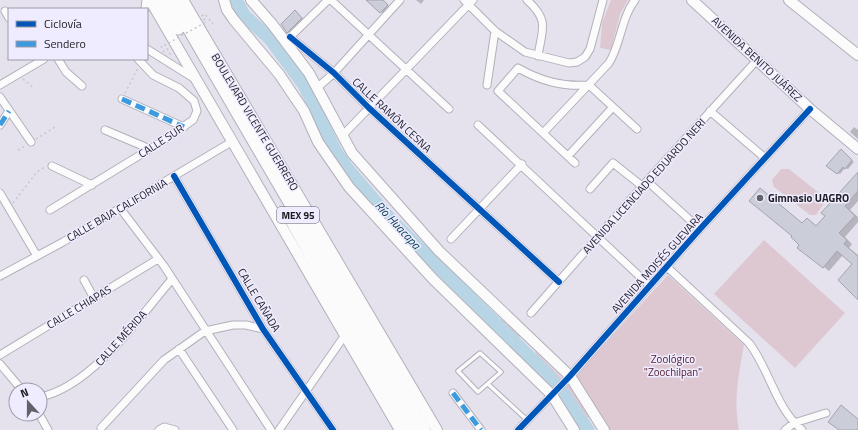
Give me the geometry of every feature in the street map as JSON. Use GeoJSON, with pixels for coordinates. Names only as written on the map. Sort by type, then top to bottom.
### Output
{"type":"FeatureCollection","features":[{"type":"Feature","properties":{"kind":"highway","name":"BOULEVARD VICENTE GUERRERO"},"geometry":{"type":"LineString","coordinates":[[162,0],[266,175],[394,404],[411,430]]}},
{"type":"Feature","properties":{"kind":"highway","name":"BOULEVARD VICENTE GUERRERO"},"geometry":{"type":"LineString","coordinates":[[173,0],[249,134],[289,199],[424,430]]}},
{"type":"Feature","properties":{"kind":"highway"},"geometry":{"type":"LineString","coordinates":[[224,72],[249,134]]}},
{"type":"Feature","properties":{"kind":"highway"},"geometry":{"type":"LineString","coordinates":[[372,383],[394,404]]}},
{"type":"Feature","properties":{"kind":"main road"},"geometry":{"type":"LineString","coordinates":[[150,0],[400,430]]}},
{"type":"Feature","properties":{"kind":"main road","name":"BOULEVARD VICENTE GUERRERO"},"geometry":{"type":"LineString","coordinates":[[183,0],[224,72],[437,430]]}},
{"type":"Feature","properties":{"kind":"main road"},"geometry":{"type":"LineString","coordinates":[[224,0],[231,15],[279,74],[304,111],[318,142],[349,187],[433,279],[552,395],[574,430]]}},
{"type":"Feature","properties":{"kind":"main road","name":"AVENIDA BENITO JUÁREZ"},"geometry":{"type":"LineString","coordinates":[[692,0],[810,109],[858,149]]}},
{"type":"Feature","properties":{"kind":"main road"},"geometry":{"type":"LineString","coordinates":[[788,0],[858,55]]}},
{"type":"Feature","properties":{"kind":"main road"},"geometry":{"type":"LineString","coordinates":[[252,1],[288,39],[318,87],[352,153],[439,251],[570,376],[604,430]]}},
{"type":"Feature","properties":{"kind":"street"},"geometry":{"type":"LineString","coordinates":[[288,39],[328,0]]}},
{"type":"Feature","properties":{"kind":"street"},"geometry":{"type":"LineString","coordinates":[[331,0],[449,109]]}},
{"type":"Feature","properties":{"kind":"street"},"geometry":{"type":"LineString","coordinates":[[318,87],[334,73],[400,0]]}},
{"type":"Feature","properties":{"kind":"street"},"geometry":{"type":"LineString","coordinates":[[528,0],[539,11],[543,21],[538,56]]}},
{"type":"Feature","properties":{"kind":"street"},"geometry":{"type":"LineString","coordinates":[[342,136],[469,2],[495,31],[525,52],[569,63],[577,62],[585,57],[594,36],[603,0]]}},
{"type":"Feature","properties":{"kind":"street"},"geometry":{"type":"LineString","coordinates":[[544,132],[609,63],[614,55],[623,23],[636,0]]}},
{"type":"Feature","properties":{"kind":"street"},"geometry":{"type":"LineString","coordinates":[[5,11],[8,16]]}},
{"type":"Feature","properties":{"kind":"street"},"geometry":{"type":"LineString","coordinates":[[487,85],[495,31]]}},
{"type":"Feature","properties":{"kind":"street","name":"CALLE RAMÓN CESNA"},"geometry":{"type":"LineString","coordinates":[[288,39],[334,73],[369,108],[480,208],[559,282]]}},
{"type":"Feature","properties":{"kind":"street"},"geometry":{"type":"LineString","coordinates":[[148,50],[198,82]]}},
{"type":"Feature","properties":{"kind":"street"},"geometry":{"type":"LineString","coordinates":[[59,60],[66,72],[82,86]]}},
{"type":"Feature","properties":{"kind":"street","name":"CALLE SUR"},"geometry":{"type":"LineString","coordinates":[[50,210],[150,149],[193,120],[197,111],[194,101],[179,88],[153,75],[140,60]]}},
{"type":"Feature","properties":{"kind":"street","name":"AVENIDA LICENCIADO EDUARDO NERI"},"geometry":{"type":"LineString","coordinates":[[531,313],[597,236],[758,60]]}},
{"type":"Feature","properties":{"kind":"street"},"geometry":{"type":"LineString","coordinates":[[0,84],[16,75],[34,61]]}},
{"type":"Feature","properties":{"kind":"street"},"geometry":{"type":"LineString","coordinates":[[575,163],[544,132],[498,91],[518,68],[534,77],[555,83],[571,86],[589,85],[637,128]]}},
{"type":"Feature","properties":{"kind":"street"},"geometry":{"type":"LineString","coordinates":[[0,97],[31,142]]}},
{"type":"Feature","properties":{"kind":"street"},"geometry":{"type":"LineString","coordinates":[[122,98],[184,127]]}},
{"type":"Feature","properties":{"kind":"street"},"geometry":{"type":"LineString","coordinates":[[568,156],[613,107]]}},
{"type":"Feature","properties":{"kind":"street","name":"AVENIDA MOISÉS GUEVARA"},"geometry":{"type":"LineString","coordinates":[[518,430],[570,376],[700,229],[810,109]]}},
{"type":"Feature","properties":{"kind":"street"},"geometry":{"type":"LineString","coordinates":[[0,125],[9,111]]}},
{"type":"Feature","properties":{"kind":"street"},"geometry":{"type":"LineString","coordinates":[[710,112],[765,158]]}},
{"type":"Feature","properties":{"kind":"street"},"geometry":{"type":"LineString","coordinates":[[478,125],[522,164],[650,286]]}},
{"type":"Feature","properties":{"kind":"street"},"geometry":{"type":"LineString","coordinates":[[105,130],[150,149]]}},
{"type":"Feature","properties":{"kind":"street","name":"CALLE BAJA CALIFORNIA"},"geometry":{"type":"LineString","coordinates":[[0,276],[120,208],[233,141]]}},
{"type":"Feature","properties":{"kind":"street"},"geometry":{"type":"LineString","coordinates":[[590,189],[613,163],[644,184],[700,229]]}},
{"type":"Feature","properties":{"kind":"street"},"geometry":{"type":"LineString","coordinates":[[451,239],[522,164]]}},
{"type":"Feature","properties":{"kind":"street"},"geometry":{"type":"LineString","coordinates":[[52,166],[92,185]]}},
{"type":"Feature","properties":{"kind":"street","name":"CALLE CAÑADA"},"geometry":{"type":"LineString","coordinates":[[174,176],[263,328],[333,430]]}},
{"type":"Feature","properties":{"kind":"street"},"geometry":{"type":"LineString","coordinates":[[0,193],[4,203],[37,256]]}},
{"type":"Feature","properties":{"kind":"street"},"geometry":{"type":"LineString","coordinates":[[120,208],[172,279],[271,430]]}},
{"type":"Feature","properties":{"kind":"street","name":"CALLE CHIAPAS"},"geometry":{"type":"LineString","coordinates":[[0,355],[158,259]]}},
{"type":"Feature","properties":{"kind":"street"},"geometry":{"type":"LineString","coordinates":[[667,266],[749,343],[757,354],[784,410],[794,423],[802,430]]}},
{"type":"Feature","properties":{"kind":"street","name":"CALLE MÉRIDA"},"geometry":{"type":"LineString","coordinates":[[48,393],[65,386],[92,370],[111,352],[172,279]]}},
{"type":"Feature","properties":{"kind":"street"},"geometry":{"type":"LineString","coordinates":[[84,280],[94,298]]}},
{"type":"Feature","properties":{"kind":"street"},"geometry":{"type":"LineString","coordinates":[[101,428],[164,360],[205,331],[233,325],[246,325],[263,328]]}},
{"type":"Feature","properties":{"kind":"street"},"geometry":{"type":"LineString","coordinates":[[279,430],[345,335]]}},
{"type":"Feature","properties":{"kind":"street"},"geometry":{"type":"LineString","coordinates":[[178,349],[233,430]]}},
{"type":"Feature","properties":{"kind":"street"},"geometry":{"type":"LineString","coordinates":[[0,364],[15,382]]}},
{"type":"Feature","properties":{"kind":"street"},"geometry":{"type":"LineString","coordinates":[[453,393],[481,430]]}},
{"type":"Feature","properties":{"kind":"street"},"geometry":{"type":"LineString","coordinates":[[785,430],[794,423],[826,413]]}},
{"type":"Feature","properties":{"kind":"street"},"geometry":{"type":"LineString","coordinates":[[159,430],[164,427],[175,430]]}},
{"type":"Feature","properties":{"kind":"lane"},"geometry":{"type":"LineString","coordinates":[[480,353],[501,372],[488,384],[478,392],[458,371],[480,353]]}},
{"type":"Feature","properties":{"kind":"lane"},"geometry":{"type":"LineString","coordinates":[[488,384],[527,420]]}},
{"type":"Feature","properties":{"kind":"path"},"geometry":{"type":"LineString","coordinates":[[161,46],[166,56],[170,54],[165,45],[206,22],[202,16],[205,14],[212,24]]}},
{"type":"Feature","properties":{"kind":"path"},"geometry":{"type":"LineString","coordinates":[[122,98],[140,60]]}},
{"type":"Feature","properties":{"kind":"path"},"geometry":{"type":"LineString","coordinates":[[16,75],[34,88]]}},
{"type":"Feature","properties":{"kind":"path"},"geometry":{"type":"LineString","coordinates":[[4,203],[14,202],[37,172],[44,166],[52,166]]}},
{"type":"Feature","properties":{"kind":"green space"},"geometry":{"type":"Polygon","coordinates":[[[611,0],[628,0],[620,14],[611,50],[600,48],[602,23],[611,0]]]}},
{"type":"Feature","properties":{"kind":"green space"},"geometry":{"type":"Polygon","coordinates":[[[781,169],[789,169],[824,197],[825,202],[816,215],[810,215],[774,187],[772,180],[781,169]]]}},
{"type":"Feature","properties":{"kind":"green space"},"geometry":{"type":"Polygon","coordinates":[[[764,240],[845,313],[795,368],[714,294],[764,240]]]}},
{"type":"Feature","properties":{"kind":"green space","name":"Zoológico \"Zoochilpan\""},"geometry":{"type":"Polygon","coordinates":[[[668,275],[744,345],[737,398],[737,419],[739,430],[610,430],[575,376],[668,275]]]}},
{"type":"Feature","properties":{"kind":"green space"},"geometry":{"type":"Polygon","coordinates":[[[502,318],[520,336],[510,348],[491,329],[502,318]]]}},
{"type":"Feature","properties":{"kind":"green space"},"geometry":{"type":"Polygon","coordinates":[[[536,352],[562,378],[551,389],[525,364],[536,352]]]}},
{"type":"Feature","properties":{"kind":"green space"},"geometry":{"type":"Polygon","coordinates":[[[569,383],[591,416],[575,426],[556,397],[569,383]]]}},
{"type":"Feature","properties":{"kind":"building"},"geometry":{"type":"Polygon","coordinates":[[[366,0],[383,0],[388,5],[380,13],[366,0]]]}},
{"type":"Feature","properties":{"kind":"building"},"geometry":{"type":"Polygon","coordinates":[[[295,10],[302,18],[287,33],[281,24],[295,10]]]}},
{"type":"Feature","properties":{"kind":"building"},"geometry":{"type":"Polygon","coordinates":[[[841,149],[852,160],[845,169],[843,167],[837,174],[826,166],[841,149]]]}},
{"type":"Feature","properties":{"kind":"building"},"geometry":{"type":"Polygon","coordinates":[[[858,172],[858,191],[845,206],[855,216],[839,233],[847,240],[844,244],[858,256],[858,300],[838,280],[852,264],[837,251],[823,268],[797,248],[799,245],[791,237],[792,236],[749,201],[760,188],[802,223],[807,218],[816,226],[825,216],[821,213],[858,172]]]}},
{"type":"Feature","properties":{"kind":"building"},"geometry":{"type":"Polygon","coordinates":[[[841,405],[858,419],[858,430],[839,430],[828,422],[841,405]]]}},
{"type":"Feature","properties":{"kind":"waterway","name":"Río Huacapa"},"geometry":{"type":"LineString","coordinates":[[236,0],[244,15],[270,39],[304,85],[335,150],[347,168],[391,220],[547,374],[564,394],[588,430]]}},
{"type":"Feature","properties":{"kind":"marked path"},"geometry":{"type":"LineString","coordinates":[[122,99],[184,127]]}},
{"type":"Feature","properties":{"kind":"marked path"},"geometry":{"type":"LineString","coordinates":[[0,125],[9,111]]}},
{"type":"Feature","properties":{"kind":"marked path"},"geometry":{"type":"LineString","coordinates":[[453,393],[481,430]]}},
{"type":"Feature","properties":{"kind":"cycle path"},"geometry":{"type":"LineString","coordinates":[[290,37],[334,73],[369,108],[559,282]]}},
{"type":"Feature","properties":{"kind":"cycle path"},"geometry":{"type":"LineString","coordinates":[[518,430],[570,376],[700,229],[810,109]]}},
{"type":"Feature","properties":{"kind":"cycle path"},"geometry":{"type":"LineString","coordinates":[[174,176],[263,329],[333,430]]}},
{"type":"Feature","properties":{"kind":"place","name":"Gimnasio UAGRO"},"geometry":{"type":"Point","coordinates":[760,198]}}]}
